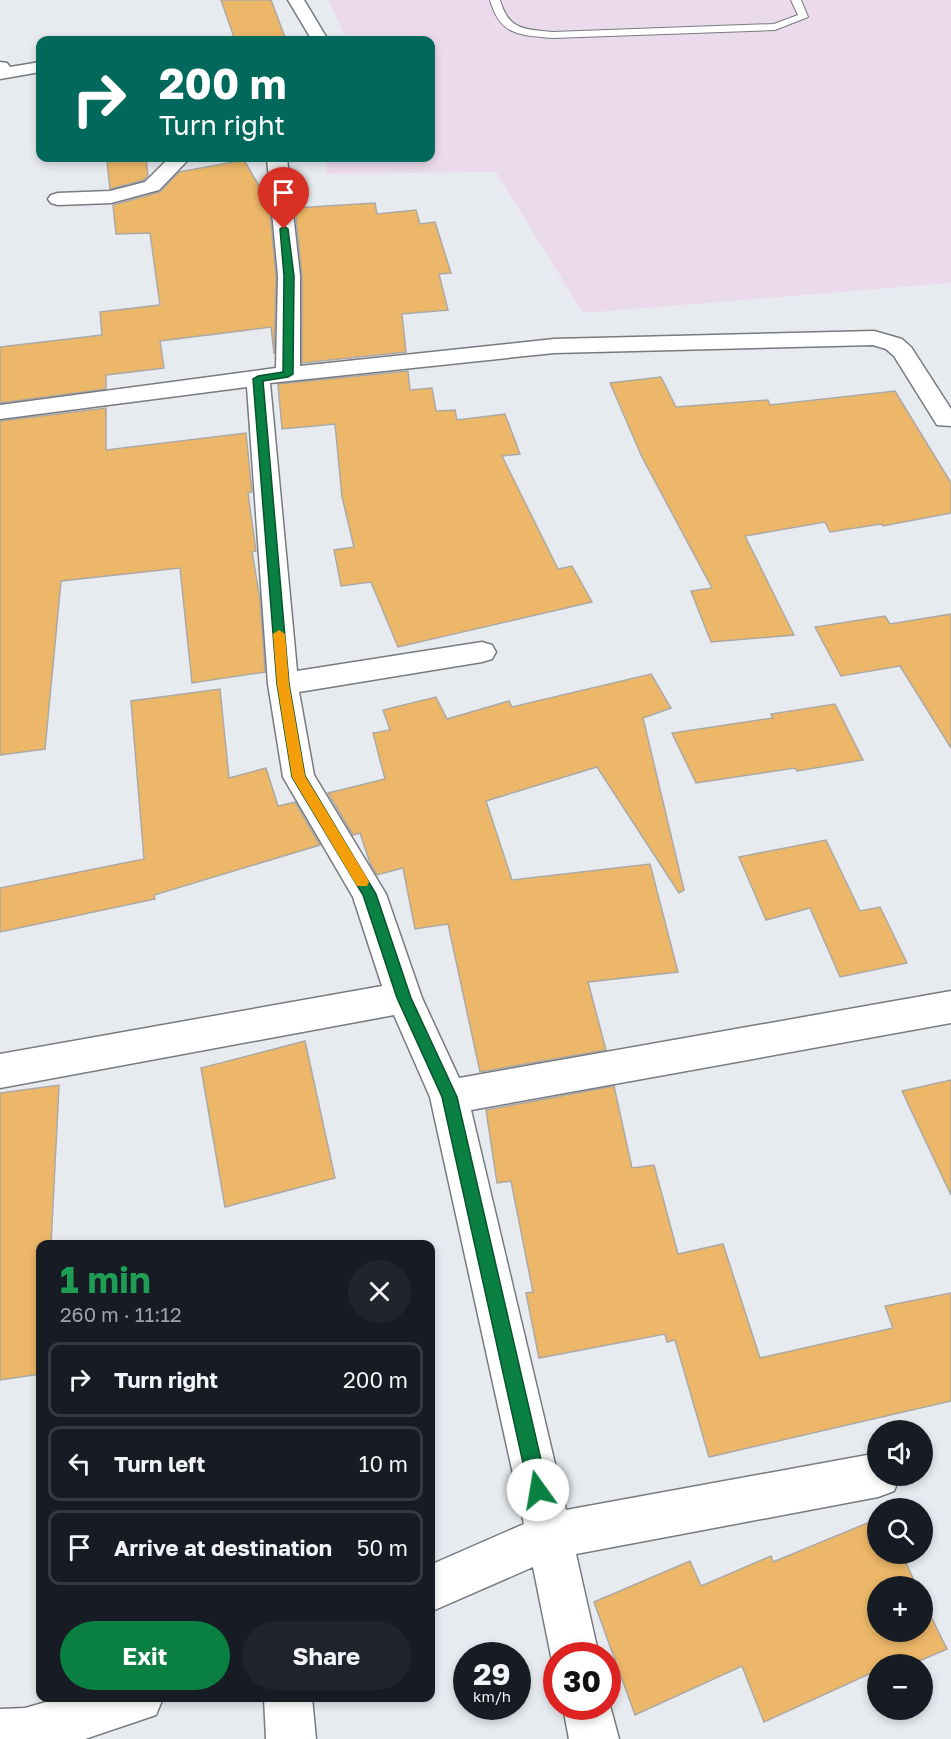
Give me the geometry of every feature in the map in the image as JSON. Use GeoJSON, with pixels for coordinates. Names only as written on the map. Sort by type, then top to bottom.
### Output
{"type":"FeatureCollection","features":[{"type":"Feature","properties":{"kind":"street"},"geometry":{"type":"LineString","coordinates":[[296,0],[318,36]]}},
{"type":"Feature","properties":{"kind":"street"},"geometry":{"type":"LineString","coordinates":[[1,67],[1,74],[36,68]]}},
{"type":"Feature","properties":{"kind":"street"},"geometry":{"type":"LineString","coordinates":[[58,199],[111,197],[152,186],[176,162]]}},
{"type":"Feature","properties":{"kind":"street"},"geometry":{"type":"LineString","coordinates":[[277,162],[289,276],[273,376],[283,684],[298,777],[369,894],[404,998],[449,1097],[572,1642]]}},
{"type":"Feature","properties":{"kind":"street"},"geometry":{"type":"LineString","coordinates":[[0,412],[273,376],[554,346],[874,338],[894,344],[903,352],[946,420]]}},
{"type":"Feature","properties":{"kind":"street"},"geometry":{"type":"LineString","coordinates":[[283,684],[482,652]]}},
{"type":"Feature","properties":{"kind":"street"},"geometry":{"type":"LineString","coordinates":[[0,1071],[404,998]]}},
{"type":"Feature","properties":{"kind":"street"},"geometry":{"type":"LineString","coordinates":[[449,1097],[951,1007]]}},
{"type":"Feature","properties":{"kind":"street"},"geometry":{"type":"LineString","coordinates":[[435,1587],[549,1536],[867,1477]]}},
{"type":"Feature","properties":{"kind":"street"},"geometry":{"type":"LineString","coordinates":[[0,1734],[25,1733],[126,1702]]}},
{"type":"Feature","properties":{"kind":"street"},"geometry":{"type":"LineString","coordinates":[[288,1702],[291,1739]]}},
{"type":"Feature","properties":{"kind":"street"},"geometry":{"type":"LineString","coordinates":[[590,1720],[594,1739]]}},
{"type":"Feature","properties":{"kind":"lane"},"geometry":{"type":"LineString","coordinates":[[495,0],[498,16],[506,25],[525,33],[553,35],[775,27],[803,17],[796,0]]}},
{"type":"Feature","properties":{"kind":"shaded area"},"geometry":{"type":"Polygon","coordinates":[[[328,0],[951,0],[951,283],[583,313],[496,172],[327,174],[326,162],[435,162],[435,36],[345,36],[328,0]]]}},
{"type":"Feature","properties":{"kind":"building"},"geometry":{"type":"Polygon","coordinates":[[[221,0],[271,0],[284,36],[234,36],[221,0]]]}},
{"type":"Feature","properties":{"kind":"building"},"geometry":{"type":"Polygon","coordinates":[[[107,162],[146,162],[148,175],[144,180],[110,189],[107,162]]]}},
{"type":"Feature","properties":{"kind":"building"},"geometry":{"type":"Polygon","coordinates":[[[245,162],[269,203],[276,276],[274,354],[271,327],[160,341],[164,368],[106,375],[106,389],[0,403],[0,347],[102,335],[100,312],[160,305],[150,233],[116,234],[113,205],[160,192],[179,172],[245,162]]]}},
{"type":"Feature","properties":{"kind":"building"},"geometry":{"type":"Polygon","coordinates":[[[375,203],[377,214],[416,210],[420,224],[435,222],[451,273],[439,274],[448,310],[402,314],[406,352],[302,363],[302,276],[295,208],[375,203]]]}},
{"type":"Feature","properties":{"kind":"building"},"geometry":{"type":"Polygon","coordinates":[[[408,371],[410,390],[432,388],[436,411],[455,410],[457,420],[505,414],[520,454],[502,456],[558,569],[572,566],[592,602],[398,647],[371,582],[341,586],[334,550],[354,547],[342,497],[335,424],[282,429],[278,384],[408,371]]]}},
{"type":"Feature","properties":{"kind":"building"},"geometry":{"type":"Polygon","coordinates":[[[661,377],[676,407],[768,400],[770,405],[895,391],[951,483],[951,513],[883,526],[881,524],[830,532],[825,522],[745,536],[794,635],[711,642],[691,591],[712,588],[642,457],[610,383],[661,377]]]}},
{"type":"Feature","properties":{"kind":"building"},"geometry":{"type":"Polygon","coordinates":[[[106,408],[106,450],[246,433],[252,492],[248,493],[256,551],[252,552],[260,599],[265,672],[192,683],[180,568],[61,581],[45,749],[0,755],[0,421],[106,408]]]}},
{"type":"Feature","properties":{"kind":"building"},"geometry":{"type":"Polygon","coordinates":[[[951,614],[951,748],[900,666],[841,676],[815,627],[885,616],[890,624],[951,614]]]}},
{"type":"Feature","properties":{"kind":"building"},"geometry":{"type":"Polygon","coordinates":[[[651,674],[671,708],[643,718],[684,890],[679,893],[597,767],[486,801],[512,880],[650,864],[678,972],[588,982],[606,1050],[480,1072],[448,924],[415,929],[403,868],[377,875],[370,863],[360,833],[353,835],[328,793],[385,779],[373,733],[390,730],[383,710],[436,697],[447,719],[509,701],[512,707],[651,674]]]}},
{"type":"Feature","properties":{"kind":"building"},"geometry":{"type":"Polygon","coordinates":[[[220,689],[229,778],[266,768],[278,806],[295,802],[320,845],[154,895],[155,899],[0,932],[0,888],[144,859],[131,701],[220,689]]]}},
{"type":"Feature","properties":{"kind":"building"},"geometry":{"type":"Polygon","coordinates":[[[835,704],[863,760],[797,771],[795,768],[696,783],[672,733],[773,718],[771,714],[835,704]]]}},
{"type":"Feature","properties":{"kind":"building"},"geometry":{"type":"Polygon","coordinates":[[[826,840],[860,911],[880,907],[907,963],[840,977],[810,908],[766,920],[739,857],[826,840]]]}},
{"type":"Feature","properties":{"kind":"building"},"geometry":{"type":"Polygon","coordinates":[[[305,1041],[335,1178],[225,1207],[201,1068],[305,1041]]]}},
{"type":"Feature","properties":{"kind":"building"},"geometry":{"type":"Polygon","coordinates":[[[951,1080],[951,1195],[902,1091],[951,1080]]]}},
{"type":"Feature","properties":{"kind":"building"},"geometry":{"type":"Polygon","coordinates":[[[59,1085],[51,1240],[36,1240],[36,1375],[0,1380],[0,1093],[59,1085]]]}},
{"type":"Feature","properties":{"kind":"building"},"geometry":{"type":"Polygon","coordinates":[[[614,1086],[632,1168],[654,1165],[678,1254],[723,1244],[760,1358],[893,1328],[885,1306],[951,1293],[951,1401],[709,1457],[675,1340],[667,1342],[665,1334],[539,1358],[526,1293],[533,1292],[511,1181],[497,1183],[486,1110],[614,1086]]]}},
{"type":"Feature","properties":{"kind":"building"},"geometry":{"type":"Polygon","coordinates":[[[867,1523],[867,1564],[907,1564],[912,1576],[867,1576],[867,1642],[933,1642],[933,1620],[947,1649],[933,1655],[867,1654],[867,1675],[764,1722],[742,1666],[635,1715],[621,1676],[621,1642],[609,1642],[594,1602],[690,1561],[701,1586],[771,1556],[773,1562],[867,1523]]]}},
{"type":"Feature","properties":{"kind":"slow traffic"},"geometry":{"type":"LineString","coordinates":[[279,634],[283,684],[298,777],[362,882]]}},
{"type":"Feature","properties":{"kind":"route"},"geometry":{"type":"LineString","coordinates":[[284,229],[289,276],[288,374],[258,379],[283,684],[298,777],[369,894],[404,998],[449,1097],[538,1490]]}}]}
